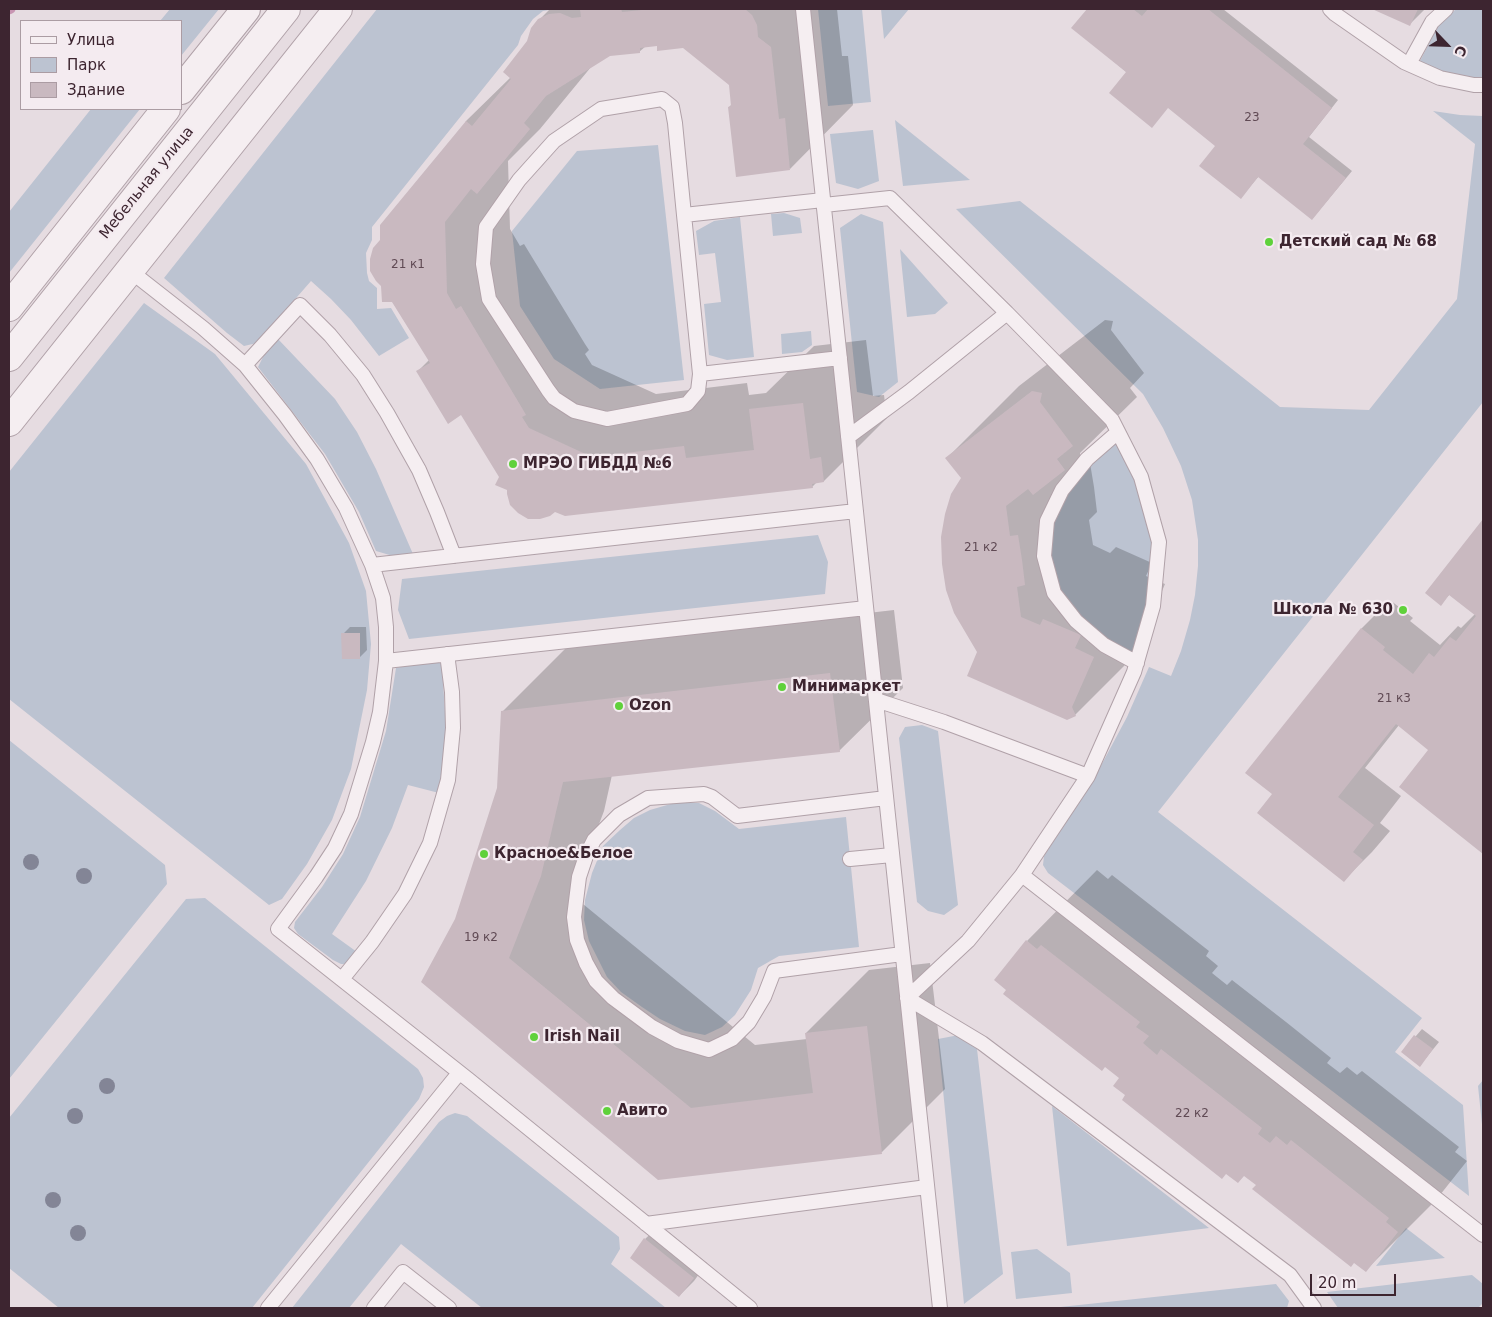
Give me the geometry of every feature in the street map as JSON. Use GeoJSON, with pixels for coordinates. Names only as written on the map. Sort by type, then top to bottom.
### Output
{"type":"FeatureCollection","features":[{"type":"Feature","properties":{"kind":"street"},"geometry":{"type":"LineString","coordinates":[[182,89],[246,9]]}},
{"type":"Feature","properties":{"kind":"street","name":"Мебельная улица"},"geometry":{"type":"LineString","coordinates":[[9,357],[286,9]]}},
{"type":"Feature","properties":{"kind":"street"},"geometry":{"type":"LineString","coordinates":[[9,422],[338,9]]}},
{"type":"Feature","properties":{"kind":"street","name":"Мебельная улица"},"geometry":{"type":"LineString","coordinates":[[9,307],[165,110]]}},
{"type":"Feature","properties":{"kind":"lane"},"geometry":{"type":"LineString","coordinates":[[803,9],[940,1308]]}},
{"type":"Feature","properties":{"kind":"lane"},"geometry":{"type":"LineString","coordinates":[[1330,9],[1404,62],[1440,78],[1483,85]]}},
{"type":"Feature","properties":{"kind":"lane"},"geometry":{"type":"LineString","coordinates":[[1409,64],[1432,22],[1446,9]]}},
{"type":"Feature","properties":{"kind":"lane"},"geometry":{"type":"LineString","coordinates":[[662,99],[672,107],[684,215],[700,374],[698,391],[687,404],[607,418],[574,411],[554,398],[489,299],[483,264],[486,227],[519,180],[554,141],[601,109],[662,99]]}},
{"type":"Feature","properties":{"kind":"lane"},"geometry":{"type":"LineString","coordinates":[[684,215],[890,198],[1112,420],[1141,477],[1159,542],[1153,606],[1134,672],[1088,776],[1022,875],[968,941],[907,998]]}},
{"type":"Feature","properties":{"kind":"lane"},"geometry":{"type":"LineString","coordinates":[[130,270],[204,328],[245,365],[317,459],[346,508],[372,565],[382,598],[386,628],[386,661],[380,712],[351,814],[335,848],[278,929],[750,1308]]}},
{"type":"Feature","properties":{"kind":"lane"},"geometry":{"type":"LineString","coordinates":[[245,365],[300,306],[330,335],[362,375],[387,413],[419,470],[454,556]]}},
{"type":"Feature","properties":{"kind":"lane"},"geometry":{"type":"LineString","coordinates":[[848,437],[909,392],[1007,313]]}},
{"type":"Feature","properties":{"kind":"lane"},"geometry":{"type":"LineString","coordinates":[[700,374],[840,358]]}},
{"type":"Feature","properties":{"kind":"lane"},"geometry":{"type":"LineString","coordinates":[[1118,432],[1087,459],[1062,490],[1047,521],[1044,556],[1054,593],[1076,621],[1104,645],[1137,663]]}},
{"type":"Feature","properties":{"kind":"lane"},"geometry":{"type":"LineString","coordinates":[[372,565],[856,511]]}},
{"type":"Feature","properties":{"kind":"lane"},"geometry":{"type":"LineString","coordinates":[[386,661],[866,608]]}},
{"type":"Feature","properties":{"kind":"lane"},"geometry":{"type":"LineString","coordinates":[[342,979],[372,942],[405,894],[430,843],[448,780],[453,737],[452,692],[447,654]]}},
{"type":"Feature","properties":{"kind":"lane"},"geometry":{"type":"LineString","coordinates":[[876,700],[944,722],[1088,776]]}},
{"type":"Feature","properties":{"kind":"lane"},"geometry":{"type":"LineString","coordinates":[[886,798],[738,816],[712,797],[704,794],[648,798],[619,815],[594,840],[579,877],[574,917],[577,940],[586,964],[596,981],[613,998],[652,1027],[678,1041],[709,1050],[732,1039],[749,1022],[764,997],[774,971],[902,954]]}},
{"type":"Feature","properties":{"kind":"lane"},"geometry":{"type":"LineString","coordinates":[[850,859],[892,855]]}},
{"type":"Feature","properties":{"kind":"lane"},"geometry":{"type":"LineString","coordinates":[[1022,875],[1483,1235]]}},
{"type":"Feature","properties":{"kind":"lane"},"geometry":{"type":"LineString","coordinates":[[907,998],[982,1043],[1290,1275],[1314,1308]]}},
{"type":"Feature","properties":{"kind":"lane"},"geometry":{"type":"LineString","coordinates":[[268,1308],[459,1073]]}},
{"type":"Feature","properties":{"kind":"lane"},"geometry":{"type":"LineString","coordinates":[[646,1224],[927,1187]]}},
{"type":"Feature","properties":{"kind":"lane"},"geometry":{"type":"LineString","coordinates":[[374,1308],[403,1272],[449,1308]]}},
{"type":"Feature","properties":{"kind":"green space"},"geometry":{"type":"Polygon","coordinates":[[[170,9],[219,9],[182,55],[182,20],[161,20],[170,9]]]}},
{"type":"Feature","properties":{"kind":"green space"},"geometry":{"type":"Polygon","coordinates":[[[377,9],[555,9],[543,11],[533,19],[521,36],[518,45],[372,227],[372,240],[366,253],[367,273],[369,281],[377,288],[377,309],[391,308],[409,338],[379,356],[351,320],[311,281],[257,343],[244,346],[164,278],[377,9]]]}},
{"type":"Feature","properties":{"kind":"green space"},"geometry":{"type":"Polygon","coordinates":[[[818,9],[862,9],[871,102],[828,106],[818,9]]]}},
{"type":"Feature","properties":{"kind":"green space"},"geometry":{"type":"Polygon","coordinates":[[[881,9],[909,9],[884,39],[881,9]]]}},
{"type":"Feature","properties":{"kind":"green space"},"geometry":{"type":"Polygon","coordinates":[[[1456,9],[1483,9],[1483,79],[1447,73],[1419,63],[1438,26],[1456,9]]]}},
{"type":"Feature","properties":{"kind":"green space"},"geometry":{"type":"Polygon","coordinates":[[[90,110],[139,110],[9,273],[9,212],[90,110]]]}},
{"type":"Feature","properties":{"kind":"green space"},"geometry":{"type":"Polygon","coordinates":[[[1433,111],[1483,116],[1483,402],[1158,812],[1422,1018],[1395,1052],[1463,1105],[1469,1196],[1048,873],[1043,865],[1044,856],[1096,775],[1127,717],[1149,667],[1171,676],[1181,651],[1195,595],[1198,540],[1192,500],[1181,466],[1163,428],[1143,394],[956,209],[1020,201],[1280,407],[1369,410],[1457,299],[1475,144],[1433,111]]]}},
{"type":"Feature","properties":{"kind":"green space"},"geometry":{"type":"Polygon","coordinates":[[[895,120],[970,180],[903,186],[895,120]]]}},
{"type":"Feature","properties":{"kind":"green space"},"geometry":{"type":"Polygon","coordinates":[[[873,130],[879,181],[858,189],[836,183],[830,134],[873,130]]]}},
{"type":"Feature","properties":{"kind":"green space"},"geometry":{"type":"Polygon","coordinates":[[[658,145],[684,380],[600,389],[554,359],[520,306],[512,231],[577,151],[658,145]]]}},
{"type":"Feature","properties":{"kind":"green space"},"geometry":{"type":"Polygon","coordinates":[[[784,213],[800,218],[802,233],[773,236],[771,214],[784,213]]]}},
{"type":"Feature","properties":{"kind":"green space"},"geometry":{"type":"Polygon","coordinates":[[[861,214],[883,222],[898,382],[879,397],[857,392],[840,228],[861,214]]]}},
{"type":"Feature","properties":{"kind":"green space"},"geometry":{"type":"Polygon","coordinates":[[[740,217],[754,357],[727,360],[709,355],[704,304],[721,302],[715,253],[699,255],[696,231],[714,221],[740,217]]]}},
{"type":"Feature","properties":{"kind":"green space"},"geometry":{"type":"Polygon","coordinates":[[[900,249],[948,303],[935,314],[907,317],[900,249]]]}},
{"type":"Feature","properties":{"kind":"green space"},"geometry":{"type":"Polygon","coordinates":[[[144,303],[215,354],[306,464],[349,543],[366,591],[371,644],[367,690],[351,769],[332,820],[307,864],[282,899],[269,905],[9,699],[9,472],[144,303]]]}},
{"type":"Feature","properties":{"kind":"green space"},"geometry":{"type":"Polygon","coordinates":[[[811,331],[812,345],[802,352],[782,354],[781,334],[811,331]]]}},
{"type":"Feature","properties":{"kind":"green space"},"geometry":{"type":"Polygon","coordinates":[[[278,339],[335,399],[357,432],[376,469],[413,554],[393,556],[376,551],[359,512],[325,454],[258,367],[265,353],[278,339]]]}},
{"type":"Feature","properties":{"kind":"green space"},"geometry":{"type":"Polygon","coordinates":[[[1116,438],[1136,480],[1153,542],[1148,604],[1134,657],[1105,642],[1058,593],[1048,558],[1050,522],[1066,491],[1116,438]]]}},
{"type":"Feature","properties":{"kind":"green space"},"geometry":{"type":"Polygon","coordinates":[[[818,535],[828,562],[825,594],[409,639],[398,610],[402,579],[818,535]]]}},
{"type":"Feature","properties":{"kind":"green space"},"geometry":{"type":"Polygon","coordinates":[[[438,662],[442,666],[446,728],[439,793],[408,785],[392,828],[366,881],[332,934],[357,952],[347,962],[341,964],[298,934],[294,928],[295,922],[322,887],[343,854],[360,817],[386,731],[396,668],[438,662]]]}},
{"type":"Feature","properties":{"kind":"green space"},"geometry":{"type":"Polygon","coordinates":[[[922,725],[938,731],[958,905],[944,915],[928,911],[917,902],[899,738],[905,727],[922,725]]]}},
{"type":"Feature","properties":{"kind":"green space"},"geometry":{"type":"Polygon","coordinates":[[[9,740],[165,865],[167,884],[9,1079],[9,740]]]}},
{"type":"Feature","properties":{"kind":"green space"},"geometry":{"type":"Polygon","coordinates":[[[674,803],[699,803],[715,811],[739,829],[846,817],[859,947],[779,956],[758,968],[751,990],[735,1015],[722,1027],[705,1035],[685,1031],[660,1019],[621,992],[607,977],[589,941],[584,920],[585,900],[592,873],[603,846],[634,818],[650,810],[674,803]]]}},
{"type":"Feature","properties":{"kind":"green space"},"geometry":{"type":"Polygon","coordinates":[[[205,898],[418,1069],[423,1078],[424,1087],[419,1099],[252,1308],[59,1308],[9,1268],[9,1118],[186,899],[205,898]]]}},
{"type":"Feature","properties":{"kind":"green space"},"geometry":{"type":"Polygon","coordinates":[[[959,1035],[977,1049],[1003,1274],[964,1304],[938,1039],[959,1035]]]}},
{"type":"Feature","properties":{"kind":"green space"},"geometry":{"type":"Polygon","coordinates":[[[1483,1080],[1483,1134],[1478,1086],[1483,1080]]]}},
{"type":"Feature","properties":{"kind":"green space"},"geometry":{"type":"Polygon","coordinates":[[[1052,1106],[1209,1228],[1067,1246],[1052,1106]]]}},
{"type":"Feature","properties":{"kind":"green space"},"geometry":{"type":"Polygon","coordinates":[[[455,1113],[467,1116],[619,1237],[620,1249],[611,1264],[666,1308],[482,1308],[401,1244],[349,1308],[292,1308],[439,1122],[455,1113]]]}},
{"type":"Feature","properties":{"kind":"green space"},"geometry":{"type":"Polygon","coordinates":[[[1406,1228],[1445,1258],[1376,1266],[1406,1228]]]}},
{"type":"Feature","properties":{"kind":"green space"},"geometry":{"type":"Polygon","coordinates":[[[1037,1249],[1070,1273],[1072,1293],[1016,1299],[1011,1252],[1037,1249]]]}},
{"type":"Feature","properties":{"kind":"green space"},"geometry":{"type":"Polygon","coordinates":[[[1472,1275],[1483,1284],[1483,1303],[1478,1308],[1338,1308],[1327,1292],[1472,1275]]]}},
{"type":"Feature","properties":{"kind":"green space"},"geometry":{"type":"Polygon","coordinates":[[[1276,1284],[1289,1301],[1287,1308],[1051,1308],[1276,1284]]]}},
{"type":"Feature","properties":{"kind":"building"},"geometry":{"type":"Polygon","coordinates":[[[580,9],[621,9],[622,12],[652,9],[745,9],[752,15],[757,25],[758,37],[771,47],[779,119],[785,118],[790,170],[736,177],[728,107],[731,106],[729,85],[683,48],[657,51],[657,46],[640,48],[640,53],[610,56],[546,96],[524,123],[530,129],[477,194],[471,189],[445,222],[447,293],[456,309],[461,306],[526,415],[522,417],[529,428],[592,457],[684,446],[686,458],[754,450],[749,409],[803,403],[810,459],[821,457],[824,482],[812,484],[813,488],[565,516],[555,512],[550,516],[540,519],[528,519],[510,505],[507,490],[495,485],[499,477],[461,415],[448,424],[416,371],[430,363],[392,302],[382,302],[381,286],[370,271],[370,259],[373,248],[380,240],[380,225],[466,121],[472,126],[511,79],[503,72],[527,41],[531,28],[538,19],[549,14],[560,13],[572,18],[581,17],[580,9]]]}},
{"type":"Feature","properties":{"kind":"building"},"geometry":{"type":"Polygon","coordinates":[[[1087,9],[1133,9],[1142,16],[1148,9],[1208,9],[1332,108],[1303,144],[1346,178],[1312,220],[1258,177],[1241,199],[1199,166],[1215,146],[1168,108],[1152,128],[1109,93],[1126,72],[1071,28],[1087,9]]]}},
{"type":"Feature","properties":{"kind":"building"},"geometry":{"type":"Polygon","coordinates":[[[1372,9],[1418,9],[1410,26],[1372,9]]]}},
{"type":"Feature","properties":{"kind":"building"},"geometry":{"type":"Polygon","coordinates":[[[1032,391],[1042,393],[1040,402],[1073,446],[1057,459],[1065,470],[1033,495],[1028,489],[1006,506],[1010,536],[1018,535],[1022,560],[1025,585],[1017,587],[1021,617],[1040,625],[1043,619],[1081,635],[1075,648],[1094,657],[1072,707],[1076,716],[1067,720],[967,676],[977,652],[954,613],[946,590],[942,564],[941,537],[945,514],[951,494],[961,478],[945,458],[1032,391]]]}},
{"type":"Feature","properties":{"kind":"building"},"geometry":{"type":"Polygon","coordinates":[[[1483,519],[1483,854],[1399,787],[1428,750],[1396,724],[1338,797],[1374,825],[1353,852],[1363,860],[1344,882],[1257,813],[1272,794],[1245,773],[1361,628],[1385,647],[1383,650],[1413,674],[1429,653],[1434,657],[1450,637],[1456,641],[1476,616],[1449,595],[1441,606],[1425,593],[1483,519]]]}},
{"type":"Feature","properties":{"kind":"building"},"geometry":{"type":"Polygon","coordinates":[[[341,633],[360,633],[360,659],[342,659],[341,633]]]}},
{"type":"Feature","properties":{"kind":"building"},"geometry":{"type":"Polygon","coordinates":[[[830,673],[840,752],[563,782],[541,876],[509,958],[691,1108],[813,1093],[805,1033],[867,1026],[882,1154],[658,1180],[421,982],[455,919],[497,788],[501,711],[830,673]]]}},
{"type":"Feature","properties":{"kind":"building"},"geometry":{"type":"Polygon","coordinates":[[[1026,940],[1037,949],[1041,945],[1140,1022],[1136,1027],[1149,1036],[1143,1043],[1157,1055],[1161,1049],[1262,1128],[1258,1134],[1270,1143],[1276,1136],[1287,1145],[1291,1140],[1389,1218],[1386,1222],[1398,1232],[1366,1272],[1354,1263],[1351,1267],[1252,1189],[1256,1185],[1244,1176],[1238,1183],[1226,1174],[1222,1179],[1122,1100],[1125,1095],[1113,1086],[1119,1078],[1105,1067],[1102,1071],[1003,994],[1006,990],[994,980],[1026,940]]]}},
{"type":"Feature","properties":{"kind":"building"},"geometry":{"type":"Polygon","coordinates":[[[1414,1035],[1433,1049],[1420,1067],[1401,1052],[1414,1035]]]}},
{"type":"Feature","properties":{"kind":"building"},"geometry":{"type":"Polygon","coordinates":[[[644,1238],[694,1278],[679,1297],[630,1258],[644,1238]]]}},
{"type":"Feature","properties":{"kind":"place","name":"Детский сад № 68"},"geometry":{"type":"Point","coordinates":[1269,242]}},
{"type":"Feature","properties":{"kind":"place","name":"МРЭО ГИБДД №6"},"geometry":{"type":"Point","coordinates":[513,464]}},
{"type":"Feature","properties":{"kind":"place","name":"Школа № 630"},"geometry":{"type":"Point","coordinates":[1403,610]}},
{"type":"Feature","properties":{"kind":"place","name":"Минимаркет"},"geometry":{"type":"Point","coordinates":[782,687]}},
{"type":"Feature","properties":{"kind":"place","name":"Ozon"},"geometry":{"type":"Point","coordinates":[619,706]}},
{"type":"Feature","properties":{"kind":"place","name":"Красное&Белое"},"geometry":{"type":"Point","coordinates":[484,854]}},
{"type":"Feature","properties":{"kind":"place","name":"Irish Nail"},"geometry":{"type":"Point","coordinates":[534,1037]}},
{"type":"Feature","properties":{"kind":"place","name":"Авито"},"geometry":{"type":"Point","coordinates":[607,1111]}}]}
